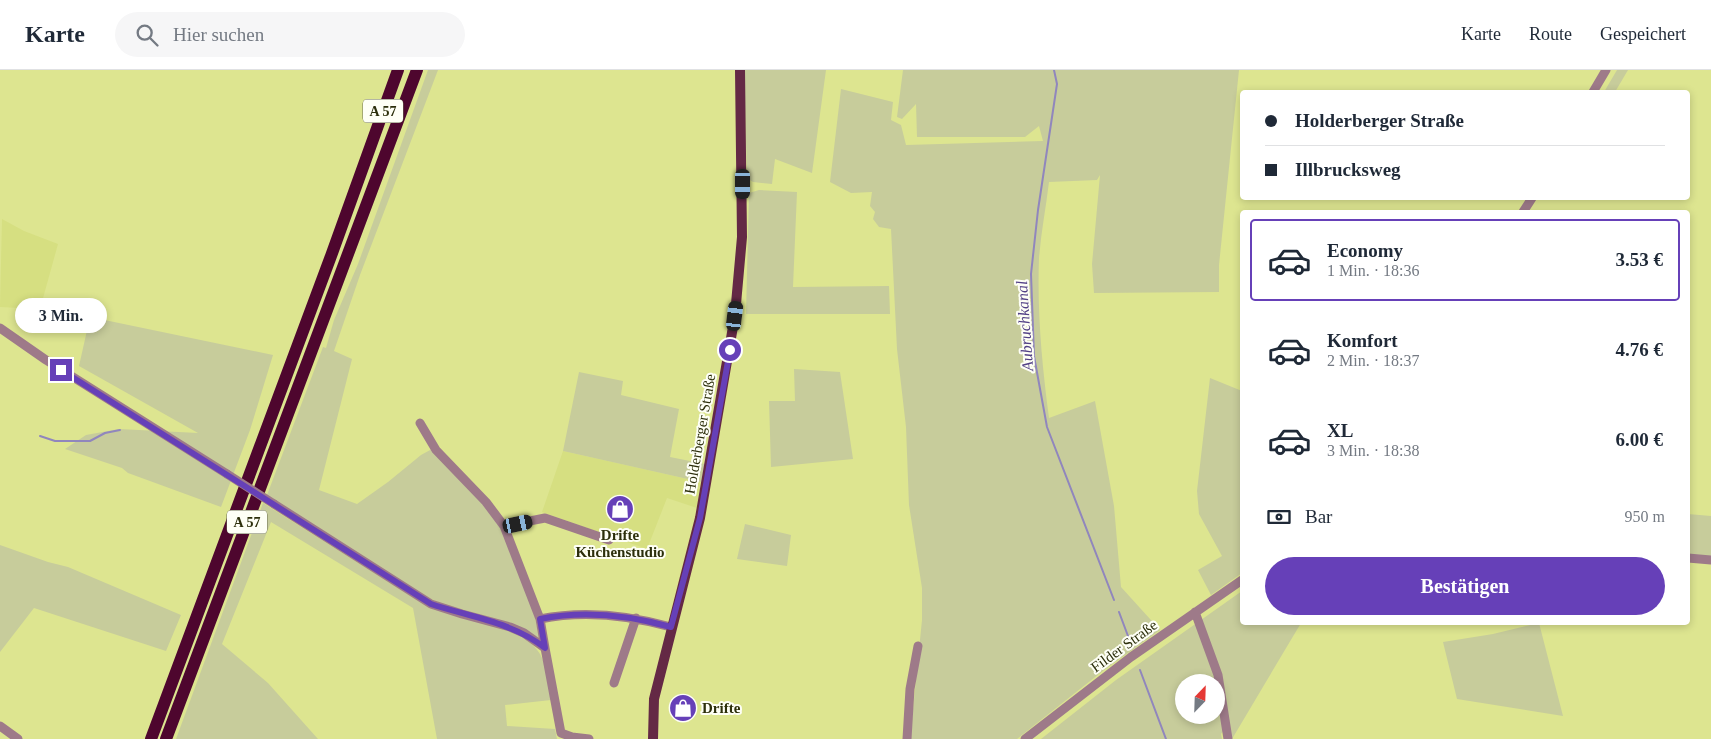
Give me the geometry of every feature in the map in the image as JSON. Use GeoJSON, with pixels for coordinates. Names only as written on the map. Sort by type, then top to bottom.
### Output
{"type":"FeatureCollection","features":[{"type":"Feature","properties":{"kind":"highway","name":"A 57"},"geometry":{"type":"LineString","coordinates":[[151,739],[325,274],[398,70]]}},
{"type":"Feature","properties":{"kind":"highway","name":"A 57"},"geometry":{"type":"LineString","coordinates":[[166,739],[417,70]]}},
{"type":"Feature","properties":{"kind":"main road","name":"Holderberger Straße"},"geometry":{"type":"LineString","coordinates":[[653,739],[654,699],[702,509],[739,290],[743,193],[740,70]]}},
{"type":"Feature","properties":{"kind":"street"},"geometry":{"type":"LineString","coordinates":[[1594,90],[1606,70]]}},
{"type":"Feature","properties":{"kind":"street"},"geometry":{"type":"LineString","coordinates":[[0,328],[46,360],[431,604],[510,627],[524,633],[545,648]]}},
{"type":"Feature","properties":{"kind":"street"},"geometry":{"type":"LineString","coordinates":[[420,423],[436,450],[486,502],[504,526],[540,619],[561,736],[588,739]]}},
{"type":"Feature","properties":{"kind":"street"},"geometry":{"type":"LineString","coordinates":[[504,526],[545,518],[609,540]]}},
{"type":"Feature","properties":{"kind":"street"},"geometry":{"type":"LineString","coordinates":[[1690,558],[1711,560]]}},
{"type":"Feature","properties":{"kind":"street","name":"Filder Straße"},"geometry":{"type":"LineString","coordinates":[[1025,739],[1070,703],[1240,581]]}},
{"type":"Feature","properties":{"kind":"street"},"geometry":{"type":"LineString","coordinates":[[1195,612],[1218,675],[1228,739]]}},
{"type":"Feature","properties":{"kind":"street"},"geometry":{"type":"LineString","coordinates":[[540,619],[576,613],[636,618],[671,627]]}},
{"type":"Feature","properties":{"kind":"street"},"geometry":{"type":"LineString","coordinates":[[614,683],[636,618]]}},
{"type":"Feature","properties":{"kind":"street"},"geometry":{"type":"LineString","coordinates":[[907,739],[910,688],[918,646]]}},
{"type":"Feature","properties":{"kind":"street"},"geometry":{"type":"LineString","coordinates":[[0,726],[18,739]]}},
{"type":"Feature","properties":{"kind":"shaded area"},"geometry":{"type":"Polygon","coordinates":[[[428,70],[438,70],[360,275],[334,351],[352,359],[319,490],[357,504],[421,455],[432,449],[484,504],[502,528],[533,606],[539,638],[513,626],[454,609],[422,595],[267,495],[323,347],[326,348],[334,320],[358,264],[428,70]]]}},
{"type":"Feature","properties":{"kind":"shaded area"},"geometry":{"type":"Polygon","coordinates":[[[744,70],[826,70],[812,173],[775,159],[772,184],[753,182],[747,178],[744,70]]]}},
{"type":"Feature","properties":{"kind":"shaded area"},"geometry":{"type":"Polygon","coordinates":[[[903,70],[1239,70],[1219,265],[1219,292],[1094,293],[1092,264],[1100,175],[1097,180],[1049,182],[1039,258],[1039,298],[1044,378],[1049,418],[1095,401],[1114,506],[1121,587],[1160,630],[1104,670],[1017,739],[910,739],[922,620],[922,588],[909,505],[906,427],[897,349],[891,229],[879,227],[873,219],[875,212],[870,206],[872,192],[851,193],[830,182],[841,89],[893,102],[891,120],[901,125],[906,145],[1043,141],[1039,126],[1025,137],[917,137],[916,104],[902,119],[897,117],[903,70]]]}},
{"type":"Feature","properties":{"kind":"shaded area"},"geometry":{"type":"Polygon","coordinates":[[[1617,70],[1628,70],[1616,90],[1605,90],[1617,70]]]}},
{"type":"Feature","properties":{"kind":"shaded area"},"geometry":{"type":"Polygon","coordinates":[[[759,190],[797,192],[793,287],[889,286],[890,314],[746,314],[749,193],[759,190]]]}},
{"type":"Feature","properties":{"kind":"shaded area"},"geometry":{"type":"Polygon","coordinates":[[[2,219],[24,231],[58,244],[40,309],[0,307],[2,219]]]}},
{"type":"Feature","properties":{"kind":"shaded area"},"geometry":{"type":"Polygon","coordinates":[[[90,317],[273,355],[250,430],[221,507],[128,473],[122,468],[65,449],[86,435],[119,429],[198,433],[79,366],[90,317]]]}},
{"type":"Feature","properties":{"kind":"shaded area"},"geometry":{"type":"Polygon","coordinates":[[[794,369],[840,372],[853,459],[771,467],[769,401],[795,401],[794,369]]]}},
{"type":"Feature","properties":{"kind":"shaded area"},"geometry":{"type":"Polygon","coordinates":[[[579,372],[623,381],[621,395],[679,409],[670,457],[705,464],[701,482],[563,451],[579,372]]]}},
{"type":"Feature","properties":{"kind":"shaded area"},"geometry":{"type":"Polygon","coordinates":[[[1210,378],[1240,390],[1240,574],[1211,595],[1198,570],[1222,556],[1199,514],[1197,491],[1210,378]]]}},
{"type":"Feature","properties":{"kind":"shaded area"},"geometry":{"type":"Polygon","coordinates":[[[563,451],[701,482],[697,508],[667,498],[647,549],[542,512],[563,451]]]}},
{"type":"Feature","properties":{"kind":"shaded area"},"geometry":{"type":"Polygon","coordinates":[[[263,503],[419,601],[518,634],[528,641],[535,647],[544,661],[551,700],[505,705],[507,726],[555,729],[557,739],[437,739],[413,608],[271,522],[222,644],[268,683],[318,739],[176,739],[263,503]]]}},
{"type":"Feature","properties":{"kind":"shaded area"},"geometry":{"type":"Polygon","coordinates":[[[1690,514],[1711,516],[1711,557],[1690,555],[1690,514]]]}},
{"type":"Feature","properties":{"kind":"shaded area"},"geometry":{"type":"Polygon","coordinates":[[[745,524],[791,535],[787,566],[737,559],[745,524]]]}},
{"type":"Feature","properties":{"kind":"shaded area"},"geometry":{"type":"Polygon","coordinates":[[[0,545],[68,567],[181,615],[166,651],[34,608],[0,652],[0,545]]]}},
{"type":"Feature","properties":{"kind":"shaded area"},"geometry":{"type":"Polygon","coordinates":[[[1240,592],[1240,625],[1300,625],[1232,739],[1227,726],[1221,734],[1222,739],[1041,739],[1116,680],[1240,592]]]}},
{"type":"Feature","properties":{"kind":"shaded area"},"geometry":{"type":"Polygon","coordinates":[[[1531,625],[1540,625],[1563,716],[1457,699],[1443,642],[1493,634],[1531,625]]]}},
{"type":"Feature","properties":{"kind":"waterway","name":"Aubruchkanal"},"geometry":{"type":"LineString","coordinates":[[1054,70],[1057,84],[1038,210],[1031,274],[1034,356],[1047,427],[1114,600]]}},
{"type":"Feature","properties":{"kind":"waterway"},"geometry":{"type":"LineString","coordinates":[[40,436],[55,441],[90,441],[105,433],[120,430]]}},
{"type":"Feature","properties":{"kind":"waterway","name":"Aubruchkanal"},"geometry":{"type":"LineString","coordinates":[[1119,612],[1131,644]]}},
{"type":"Feature","properties":{"kind":"waterway","name":"Aubruchkanal"},"geometry":{"type":"LineString","coordinates":[[1140,670],[1166,739]]}},
{"type":"Feature","properties":{"kind":"place","name":"Drifte Küchenstudio"},"geometry":{"type":"Point","coordinates":[620,509]}},
{"type":"Feature","properties":{"kind":"place","name":"Drifte"},"geometry":{"type":"Point","coordinates":[683,708]}},
{"type":"Feature","properties":{"kind":"route"},"geometry":{"type":"LineString","coordinates":[[61,370],[431,604],[510,627],[524,633],[545,648],[540,619],[560,614],[576,613],[622,616],[671,627],[700,518],[730,350]]}}]}
